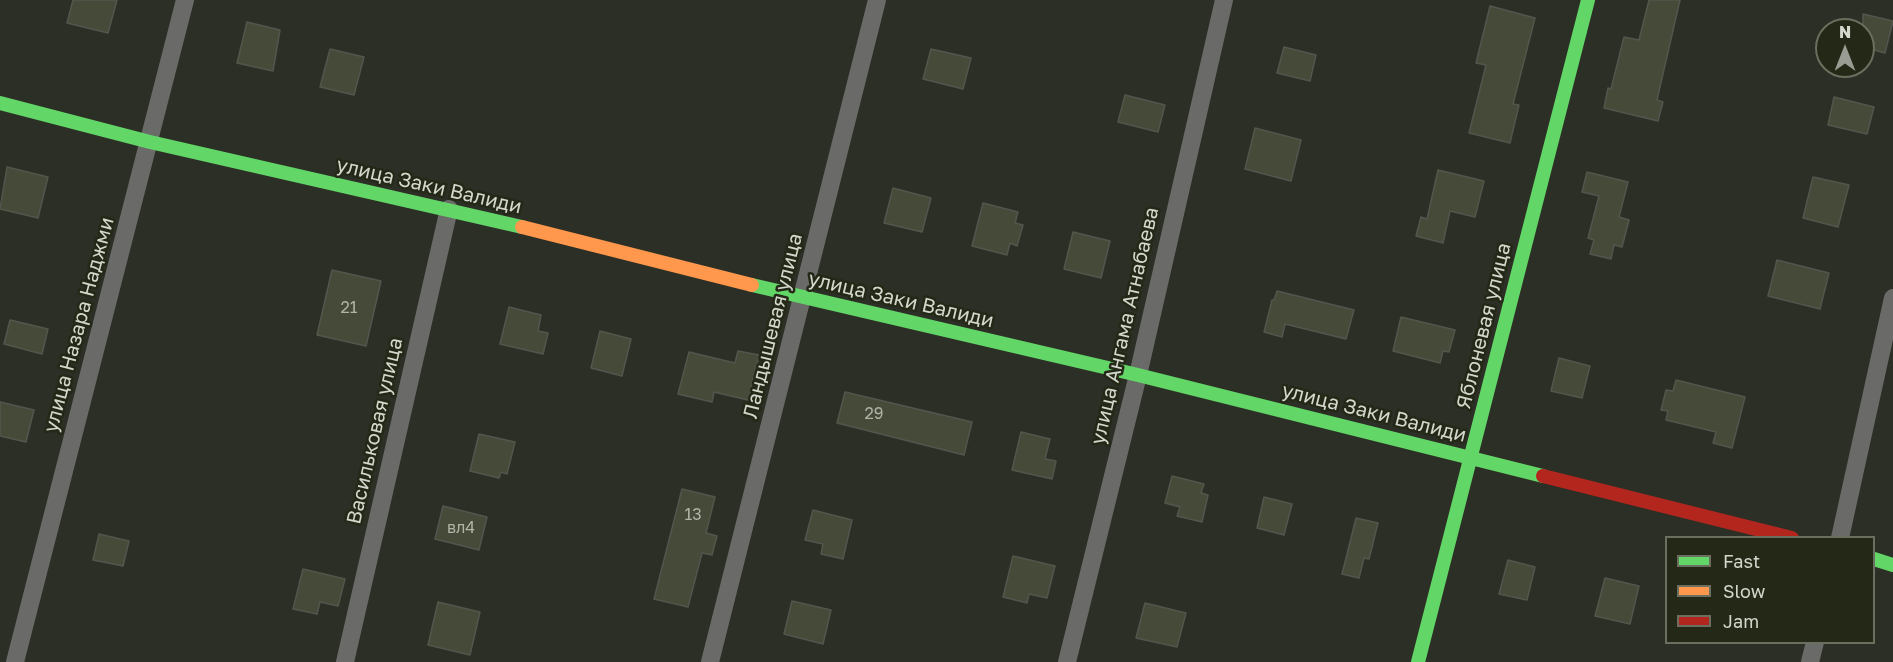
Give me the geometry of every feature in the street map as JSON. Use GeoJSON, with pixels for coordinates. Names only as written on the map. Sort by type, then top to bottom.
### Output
{"type":"FeatureCollection","features":[{"type":"Feature","properties":{"kind":"street","name":"улица Назара Наджми"},"geometry":{"type":"LineString","coordinates":[[15,662],[186,0]]}},
{"type":"Feature","properties":{"kind":"street","name":"Ландышевая улица"},"geometry":{"type":"LineString","coordinates":[[710,662],[877,0]]}},
{"type":"Feature","properties":{"kind":"street","name":"улица Ангама Атнабаева"},"geometry":{"type":"LineString","coordinates":[[1067,662],[1138,375],[1224,0]]}},
{"type":"Feature","properties":{"kind":"street","name":"Яблоневая улица"},"geometry":{"type":"LineString","coordinates":[[1418,662],[1588,0]]}},
{"type":"Feature","properties":{"kind":"street","name":"улица Заки Валиди"},"geometry":{"type":"LineString","coordinates":[[0,104],[150,142],[449,209],[803,298],[1138,375],[1788,536]]}},
{"type":"Feature","properties":{"kind":"street","name":"Васильковая улица"},"geometry":{"type":"LineString","coordinates":[[345,662],[449,209]]}},
{"type":"Feature","properties":{"kind":"street"},"geometry":{"type":"LineString","coordinates":[[1840,536],[1893,298]]}},
{"type":"Feature","properties":{"kind":"street"},"geometry":{"type":"LineString","coordinates":[[1875,560],[1893,565]]}},
{"type":"Feature","properties":{"kind":"street"},"geometry":{"type":"LineString","coordinates":[[1810,662],[1814,644]]}},
{"type":"Feature","properties":{"kind":"building"},"geometry":{"type":"Polygon","coordinates":[[[73,0],[117,0],[108,33],[67,23],[73,0]]]}},
{"type":"Feature","properties":{"kind":"building"},"geometry":{"type":"Polygon","coordinates":[[[1649,0],[1680,0],[1657,100],[1663,102],[1658,121],[1604,108],[1624,37],[1639,40],[1649,0]]]}},
{"type":"Feature","properties":{"kind":"building"},"geometry":{"type":"Polygon","coordinates":[[[1490,6],[1535,18],[1513,104],[1519,105],[1510,143],[1469,133],[1486,65],[1476,63],[1490,6]]]}},
{"type":"Feature","properties":{"kind":"building"},"geometry":{"type":"Polygon","coordinates":[[[1863,14],[1893,21],[1885,53],[1875,50],[1875,18],[1863,18],[1863,14]]]}},
{"type":"Feature","properties":{"kind":"building"},"geometry":{"type":"Polygon","coordinates":[[[247,22],[280,30],[273,71],[237,63],[247,22]]]}},
{"type":"Feature","properties":{"kind":"building"},"geometry":{"type":"Polygon","coordinates":[[[1284,47],[1316,55],[1310,81],[1277,73],[1284,47]]]}},
{"type":"Feature","properties":{"kind":"building"},"geometry":{"type":"Polygon","coordinates":[[[330,49],[364,57],[354,95],[320,87],[330,49]]]}},
{"type":"Feature","properties":{"kind":"building"},"geometry":{"type":"Polygon","coordinates":[[[931,49],[971,58],[963,89],[923,79],[931,49]]]}},
{"type":"Feature","properties":{"kind":"building"},"geometry":{"type":"Polygon","coordinates":[[[1125,95],[1165,105],[1158,132],[1118,122],[1125,95]]]}},
{"type":"Feature","properties":{"kind":"building"},"geometry":{"type":"Polygon","coordinates":[[[1834,97],[1874,107],[1867,134],[1828,125],[1834,97]]]}},
{"type":"Feature","properties":{"kind":"building"},"geometry":{"type":"Polygon","coordinates":[[[1255,128],[1301,140],[1291,181],[1245,169],[1255,128]]]}},
{"type":"Feature","properties":{"kind":"building"},"geometry":{"type":"Polygon","coordinates":[[[7,167],[48,177],[38,218],[0,209],[7,167]]]}},
{"type":"Feature","properties":{"kind":"building"},"geometry":{"type":"Polygon","coordinates":[[[1438,170],[1484,181],[1475,217],[1450,211],[1443,243],[1416,236],[1421,217],[1427,219],[1438,170]]]}},
{"type":"Feature","properties":{"kind":"building"},"geometry":{"type":"Polygon","coordinates":[[[1587,172],[1628,182],[1619,217],[1629,220],[1622,247],[1614,245],[1611,259],[1590,254],[1594,240],[1588,238],[1599,196],[1582,192],[1587,172]]]}},
{"type":"Feature","properties":{"kind":"building"},"geometry":{"type":"Polygon","coordinates":[[[1813,177],[1849,185],[1838,227],[1803,218],[1813,177]]]}},
{"type":"Feature","properties":{"kind":"building"},"geometry":{"type":"Polygon","coordinates":[[[893,188],[931,198],[922,232],[884,223],[893,188]]]}},
{"type":"Feature","properties":{"kind":"building"},"geometry":{"type":"Polygon","coordinates":[[[983,203],[1018,212],[1015,223],[1023,225],[1017,246],[1010,243],[1007,255],[972,246],[983,203]]]}},
{"type":"Feature","properties":{"kind":"building"},"geometry":{"type":"Polygon","coordinates":[[[1073,232],[1110,241],[1101,278],[1064,269],[1073,232]]]}},
{"type":"Feature","properties":{"kind":"building"},"geometry":{"type":"Polygon","coordinates":[[[1777,260],[1829,273],[1820,309],[1768,296],[1777,260]]]}},
{"type":"Feature","properties":{"kind":"building"},"geometry":{"type":"Polygon","coordinates":[[[332,270],[381,281],[366,346],[317,335],[332,270]]]}},
{"type":"Feature","properties":{"kind":"building"},"geometry":{"type":"Polygon","coordinates":[[[1277,291],[1354,310],[1346,339],[1285,324],[1282,337],[1264,332],[1272,300],[1277,291]]]}},
{"type":"Feature","properties":{"kind":"building"},"geometry":{"type":"Polygon","coordinates":[[[509,307],[541,315],[538,331],[548,333],[543,354],[500,344],[509,307]]]}},
{"type":"Feature","properties":{"kind":"building"},"geometry":{"type":"Polygon","coordinates":[[[1401,317],[1455,330],[1449,352],[1443,351],[1440,363],[1393,351],[1401,317]]]}},
{"type":"Feature","properties":{"kind":"building"},"geometry":{"type":"Polygon","coordinates":[[[10,320],[48,329],[42,354],[4,344],[10,320]]]}},
{"type":"Feature","properties":{"kind":"building"},"geometry":{"type":"Polygon","coordinates":[[[600,331],[631,339],[622,376],[591,368],[600,331]]]}},
{"type":"Feature","properties":{"kind":"building"},"geometry":{"type":"Polygon","coordinates":[[[738,351],[759,355],[748,400],[714,392],[712,402],[678,394],[689,352],[735,363],[738,351]]]}},
{"type":"Feature","properties":{"kind":"building"},"geometry":{"type":"Polygon","coordinates":[[[1559,358],[1590,366],[1582,398],[1551,391],[1559,358]]]}},
{"type":"Feature","properties":{"kind":"building"},"geometry":{"type":"Polygon","coordinates":[[[1676,380],[1745,397],[1732,448],[1713,443],[1716,432],[1666,420],[1668,411],[1661,410],[1666,390],[1673,391],[1676,380]]]}},
{"type":"Feature","properties":{"kind":"building"},"geometry":{"type":"Polygon","coordinates":[[[845,392],[972,422],[964,455],[837,423],[845,392]]]}},
{"type":"Feature","properties":{"kind":"building"},"geometry":{"type":"Polygon","coordinates":[[[0,402],[34,410],[26,442],[0,436],[0,402]]]}},
{"type":"Feature","properties":{"kind":"building"},"geometry":{"type":"Polygon","coordinates":[[[1021,432],[1050,439],[1045,459],[1056,461],[1052,479],[1012,470],[1021,432]]]}},
{"type":"Feature","properties":{"kind":"building"},"geometry":{"type":"Polygon","coordinates":[[[479,434],[515,442],[507,474],[501,472],[499,478],[470,471],[479,434]]]}},
{"type":"Feature","properties":{"kind":"building"},"geometry":{"type":"Polygon","coordinates":[[[1172,476],[1204,484],[1201,493],[1208,495],[1202,522],[1177,516],[1180,507],[1165,503],[1172,476]]]}},
{"type":"Feature","properties":{"kind":"building"},"geometry":{"type":"Polygon","coordinates":[[[682,489],[715,497],[706,533],[717,536],[712,555],[702,553],[688,607],[654,599],[682,489]]]}},
{"type":"Feature","properties":{"kind":"building"},"geometry":{"type":"Polygon","coordinates":[[[1264,497],[1292,504],[1284,535],[1257,528],[1264,497]]]}},
{"type":"Feature","properties":{"kind":"building"},"geometry":{"type":"Polygon","coordinates":[[[443,506],[487,517],[479,550],[435,539],[443,506]]]}},
{"type":"Feature","properties":{"kind":"building"},"geometry":{"type":"Polygon","coordinates":[[[813,510],[852,520],[843,559],[821,554],[823,544],[805,540],[813,510]]]}},
{"type":"Feature","properties":{"kind":"building"},"geometry":{"type":"Polygon","coordinates":[[[1356,518],[1378,523],[1369,559],[1364,558],[1359,578],[1342,574],[1356,518]]]}},
{"type":"Feature","properties":{"kind":"building"},"geometry":{"type":"Polygon","coordinates":[[[99,534],[129,541],[123,566],[93,560],[99,534]]]}},
{"type":"Feature","properties":{"kind":"building"},"geometry":{"type":"Polygon","coordinates":[[[1013,556],[1055,566],[1047,598],[1029,594],[1027,603],[1003,597],[1013,556]]]}},
{"type":"Feature","properties":{"kind":"building"},"geometry":{"type":"Polygon","coordinates":[[[1508,560],[1535,567],[1527,600],[1499,594],[1508,560]]]}},
{"type":"Feature","properties":{"kind":"building"},"geometry":{"type":"Polygon","coordinates":[[[303,569],[345,579],[338,606],[320,602],[317,614],[293,609],[303,569]]]}},
{"type":"Feature","properties":{"kind":"building"},"geometry":{"type":"Polygon","coordinates":[[[1605,578],[1639,586],[1630,624],[1595,616],[1605,578]]]}},
{"type":"Feature","properties":{"kind":"building"},"geometry":{"type":"Polygon","coordinates":[[[792,601],[831,610],[823,644],[784,634],[792,601]]]}},
{"type":"Feature","properties":{"kind":"building"},"geometry":{"type":"Polygon","coordinates":[[[438,602],[480,612],[470,655],[428,645],[438,602]]]}},
{"type":"Feature","properties":{"kind":"building"},"geometry":{"type":"Polygon","coordinates":[[[1145,603],[1186,613],[1177,647],[1136,638],[1145,603]]]}},
{"type":"Feature","properties":{"kind":"traffic: fast"},"geometry":{"type":"LineString","coordinates":[[1418,662],[1588,0]]}},
{"type":"Feature","properties":{"kind":"traffic: fast"},"geometry":{"type":"LineString","coordinates":[[0,103],[150,142],[522,227]]}},
{"type":"Feature","properties":{"kind":"traffic: fast"},"geometry":{"type":"LineString","coordinates":[[752,285],[1138,375],[1543,476]]}},
{"type":"Feature","properties":{"kind":"traffic: fast"},"geometry":{"type":"LineString","coordinates":[[1875,559],[1893,565]]}},
{"type":"Feature","properties":{"kind":"traffic: slow"},"geometry":{"type":"LineString","coordinates":[[522,227],[752,285]]}},
{"type":"Feature","properties":{"kind":"traffic: jam"},"geometry":{"type":"LineString","coordinates":[[1543,476],[1784,536]]}}]}
